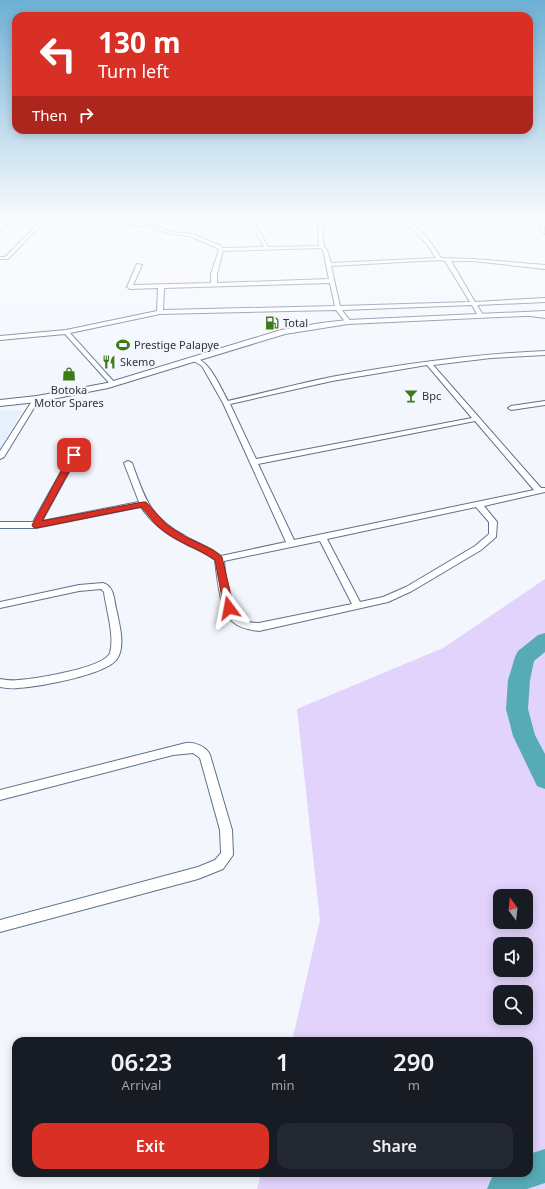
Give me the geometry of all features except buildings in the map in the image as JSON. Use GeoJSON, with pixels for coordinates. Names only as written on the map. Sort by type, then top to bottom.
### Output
{"type":"FeatureCollection","features":[{"type":"Feature","properties":{"kind":"street"},"geometry":{"type":"LineString","coordinates":[[136,273],[130,287],[331,281]]}},
{"type":"Feature","properties":{"kind":"street"},"geometry":{"type":"LineString","coordinates":[[214,273],[214,285]]}},
{"type":"Feature","properties":{"kind":"street"},"geometry":{"type":"LineString","coordinates":[[330,273],[338,308],[348,322]]}},
{"type":"Feature","properties":{"kind":"street"},"geometry":{"type":"LineString","coordinates":[[456,273],[480,315]]}},
{"type":"Feature","properties":{"kind":"street"},"geometry":{"type":"LineString","coordinates":[[160,312],[161,287]]}},
{"type":"Feature","properties":{"kind":"street"},"geometry":{"type":"LineString","coordinates":[[0,338],[66,332],[160,312],[320,307],[338,308],[545,300]]}},
{"type":"Feature","properties":{"kind":"street"},"geometry":{"type":"LineString","coordinates":[[0,403],[37,398],[113,384],[284,332],[321,325],[348,322],[545,313]]}},
{"type":"Feature","properties":{"kind":"street"},"geometry":{"type":"LineString","coordinates":[[522,314],[545,316]]}},
{"type":"Feature","properties":{"kind":"street"},"geometry":{"type":"LineString","coordinates":[[66,332],[113,384]]}},
{"type":"Feature","properties":{"kind":"street"},"geometry":{"type":"LineString","coordinates":[[226,403],[332,379],[428,363],[493,355],[545,353]]}},
{"type":"Feature","properties":{"kind":"street"},"geometry":{"type":"LineString","coordinates":[[194,359],[204,365],[226,403],[291,543]]}},
{"type":"Feature","properties":{"kind":"street"},"geometry":{"type":"LineString","coordinates":[[428,363],[476,419],[543,491]]}},
{"type":"Feature","properties":{"kind":"street"},"geometry":{"type":"LineString","coordinates":[[0,457],[37,398]]}},
{"type":"Feature","properties":{"kind":"street"},"geometry":{"type":"LineString","coordinates":[[511,408],[545,403]]}},
{"type":"Feature","properties":{"kind":"street"},"geometry":{"type":"LineString","coordinates":[[254,462],[476,419]]}},
{"type":"Feature","properties":{"kind":"street"},"geometry":{"type":"LineString","coordinates":[[36,525],[82,441]]}},
{"type":"Feature","properties":{"kind":"street"},"geometry":{"type":"LineString","coordinates":[[128,463],[143,504],[164,527],[181,538],[210,552],[219,559],[229,608],[233,617],[245,625],[259,627],[385,600],[409,589],[478,548],[492,535],[494,528],[493,522],[479,505]]}},
{"type":"Feature","properties":{"kind":"street"},"geometry":{"type":"LineString","coordinates":[[219,559],[543,491]]}},
{"type":"Feature","properties":{"kind":"street"},"geometry":{"type":"LineString","coordinates":[[0,525],[36,525],[143,504]]}},
{"type":"Feature","properties":{"kind":"street"},"geometry":{"type":"LineString","coordinates":[[322,537],[358,606]]}},
{"type":"Feature","properties":{"kind":"street"},"geometry":{"type":"LineString","coordinates":[[0,605],[79,588],[103,586],[108,591],[116,646],[113,658],[102,666],[87,672],[22,684],[0,683]]}},
{"type":"Feature","properties":{"kind":"street"},"geometry":{"type":"LineString","coordinates":[[0,795],[173,750],[186,747],[197,748],[205,755],[226,830],[227,855],[219,865],[198,873],[0,926]]}},
{"type":"Feature","properties":{"kind":"shaded area"},"geometry":{"type":"Polygon","coordinates":[[[0,410],[22,411],[0,448],[0,410]]]}},
{"type":"Feature","properties":{"kind":"shaded area"},"geometry":{"type":"Polygon","coordinates":[[[545,579],[545,1189],[257,1189],[260,1177],[533,1177],[533,1037],[293,1037],[320,920],[297,709],[443,648],[545,579]]]}},
{"type":"Feature","properties":{"kind":"waterway"},"geometry":{"type":"LineString","coordinates":[[545,641],[525,657],[519,680],[517,709],[524,736],[545,778]]}},
{"type":"Feature","properties":{"kind":"waterway"},"geometry":{"type":"LineString","coordinates":[[533,1170],[545,1166]]}},
{"type":"Feature","properties":{"kind":"waterway"},"geometry":{"type":"LineString","coordinates":[[504,1189],[515,1177]]}},
{"type":"Feature","properties":{"kind":"place","name":"Total"},"geometry":{"type":"Point","coordinates":[272,323]}},
{"type":"Feature","properties":{"kind":"place","name":"Prestige Palapye"},"geometry":{"type":"Point","coordinates":[123,345]}},
{"type":"Feature","properties":{"kind":"place","name":"Skemo"},"geometry":{"type":"Point","coordinates":[109,362]}},
{"type":"Feature","properties":{"kind":"place","name":"Botoka Motor Spares"},"geometry":{"type":"Point","coordinates":[69,374]}},
{"type":"Feature","properties":{"kind":"place","name":"Bpc"},"geometry":{"type":"Point","coordinates":[411,396]}},
{"type":"Feature","properties":{"kind":"route"},"geometry":{"type":"LineString","coordinates":[[74,455],[36,525],[143,504],[164,527],[181,538],[210,552],[219,559],[220,571],[229,608]]}}]}
